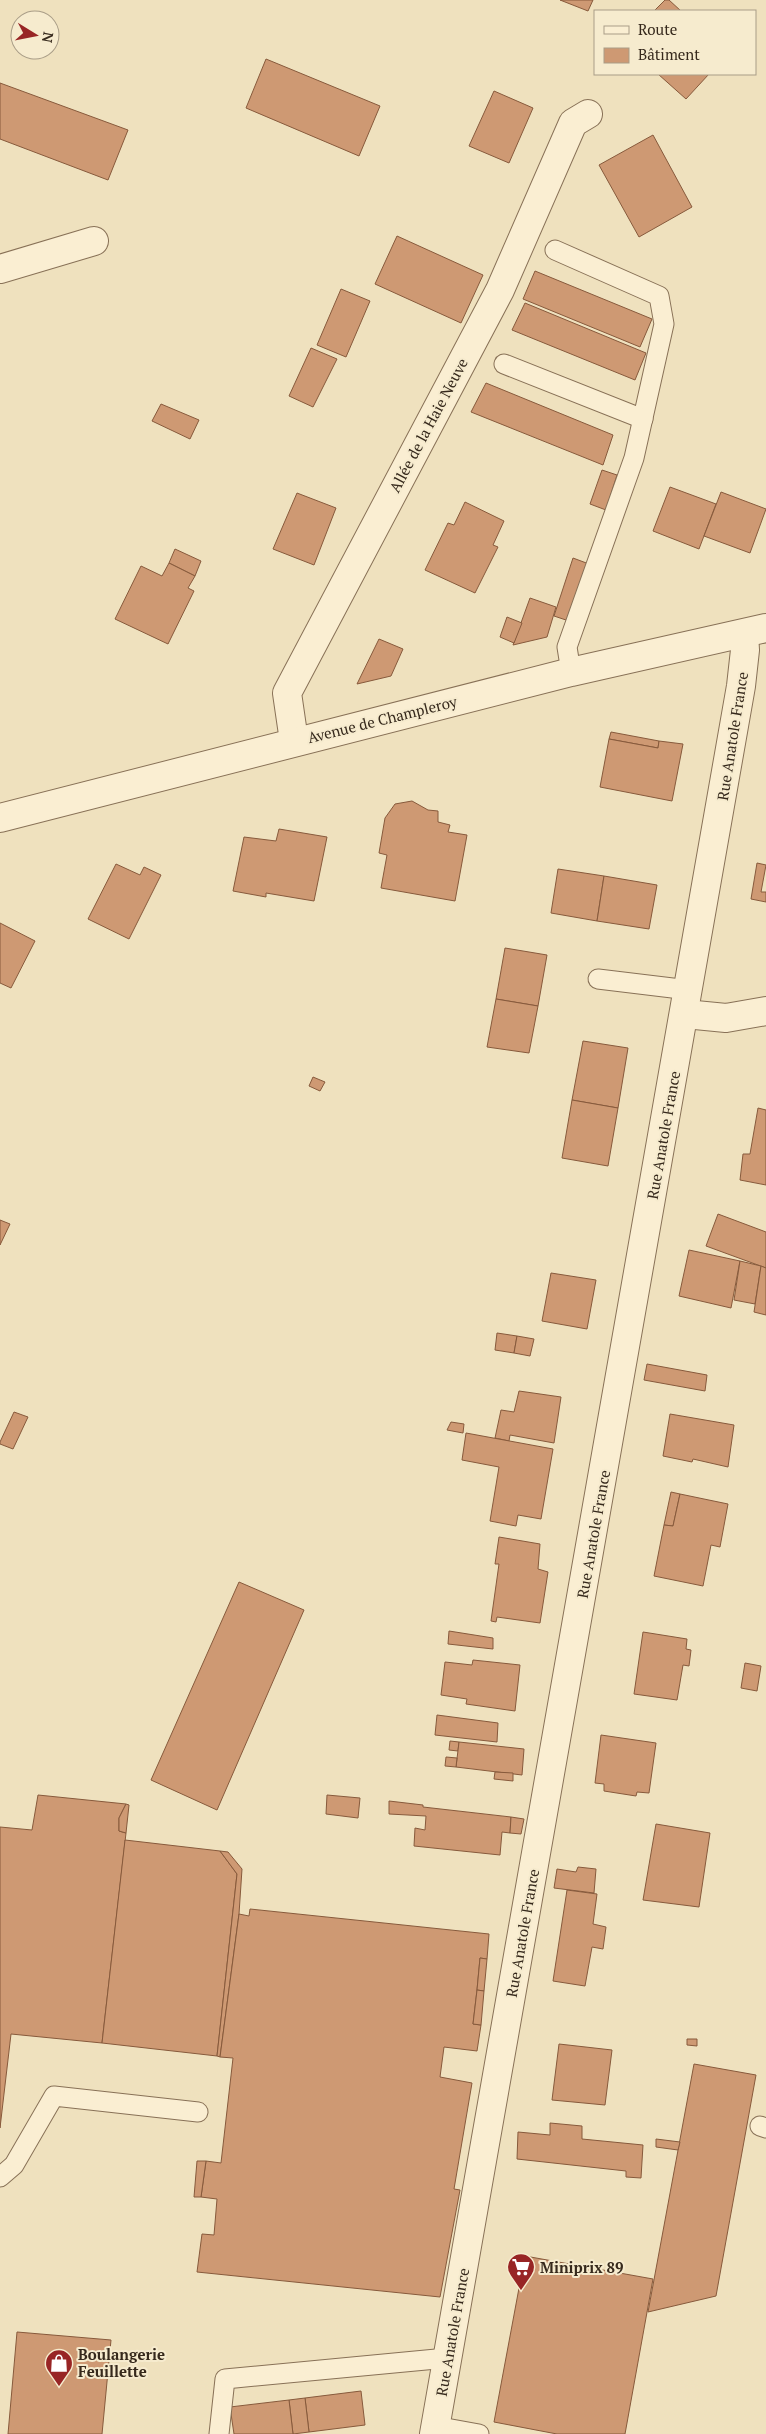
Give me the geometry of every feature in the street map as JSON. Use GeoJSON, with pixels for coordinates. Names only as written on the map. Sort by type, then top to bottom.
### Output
{"type":"FeatureCollection","features":[{"type":"Feature","properties":{"kind":"street","name":"Allée de la Haie Neuve"},"geometry":{"type":"LineString","coordinates":[[294,741],[286,693],[500,290],[573,123],[588,114]]}},
{"type":"Feature","properties":{"kind":"street"},"geometry":{"type":"LineString","coordinates":[[0,269],[94,241]]}},
{"type":"Feature","properties":{"kind":"street","name":"Avenue de Champleroy"},"geometry":{"type":"LineString","coordinates":[[0,818],[294,741],[571,672],[755,631]]}},
{"type":"Feature","properties":{"kind":"street","name":"Rue Anatole France"},"geometry":{"type":"LineString","coordinates":[[434,2430],[687,1002],[746,650],[755,631]]}},
{"type":"Feature","properties":{"kind":"street"},"geometry":{"type":"LineString","coordinates":[[687,1002],[726,1018],[766,1010]]}},
{"type":"Feature","properties":{"kind":"lane"},"geometry":{"type":"LineString","coordinates":[[555,250],[659,296],[664,324],[634,458],[567,647],[571,672]]}},
{"type":"Feature","properties":{"kind":"lane"},"geometry":{"type":"LineString","coordinates":[[504,364],[643,420]]}},
{"type":"Feature","properties":{"kind":"lane"},"geometry":{"type":"LineString","coordinates":[[598,979],[687,1002]]}},
{"type":"Feature","properties":{"kind":"lane"},"geometry":{"type":"LineString","coordinates":[[0,2177],[14,2165],[54,2096],[198,2112]]}},
{"type":"Feature","properties":{"kind":"lane"},"geometry":{"type":"LineString","coordinates":[[219,2434],[225,2379],[447,2358]]}},
{"type":"Feature","properties":{"kind":"lane"},"geometry":{"type":"LineString","coordinates":[[434,2430],[479,2434]]}},
{"type":"Feature","properties":{"kind":"building"},"geometry":{"type":"Polygon","coordinates":[[[560,0],[593,0],[588,11],[560,0]]]}},
{"type":"Feature","properties":{"kind":"building"},"geometry":{"type":"Polygon","coordinates":[[[665,0],[669,0],[680,10],[655,10],[665,0]]]}},
{"type":"Feature","properties":{"kind":"building"},"geometry":{"type":"Polygon","coordinates":[[[266,59],[380,106],[359,156],[246,108],[266,59]]]}},
{"type":"Feature","properties":{"kind":"building"},"geometry":{"type":"Polygon","coordinates":[[[659,75],[708,75],[686,99],[659,75]]]}},
{"type":"Feature","properties":{"kind":"building"},"geometry":{"type":"Polygon","coordinates":[[[0,83],[128,130],[108,180],[0,139],[0,83]]]}},
{"type":"Feature","properties":{"kind":"building"},"geometry":{"type":"Polygon","coordinates":[[[494,91],[533,108],[509,163],[469,146],[494,91]]]}},
{"type":"Feature","properties":{"kind":"building"},"geometry":{"type":"Polygon","coordinates":[[[653,135],[692,207],[639,237],[599,165],[653,135]]]}},
{"type":"Feature","properties":{"kind":"building"},"geometry":{"type":"Polygon","coordinates":[[[397,236],[483,275],[461,323],[375,284],[397,236]]]}},
{"type":"Feature","properties":{"kind":"building"},"geometry":{"type":"Polygon","coordinates":[[[535,271],[652,319],[640,347],[523,299],[535,271]]]}},
{"type":"Feature","properties":{"kind":"building"},"geometry":{"type":"Polygon","coordinates":[[[341,289],[370,301],[346,357],[317,345],[341,289]]]}},
{"type":"Feature","properties":{"kind":"building"},"geometry":{"type":"Polygon","coordinates":[[[525,303],[646,353],[635,380],[512,330],[525,303]]]}},
{"type":"Feature","properties":{"kind":"building"},"geometry":{"type":"Polygon","coordinates":[[[311,348],[337,359],[313,407],[289,396],[311,348]]]}},
{"type":"Feature","properties":{"kind":"building"},"geometry":{"type":"Polygon","coordinates":[[[486,383],[613,435],[603,465],[471,412],[486,383]]]}},
{"type":"Feature","properties":{"kind":"building"},"geometry":{"type":"Polygon","coordinates":[[[161,404],[199,420],[190,439],[152,421],[161,404]]]}},
{"type":"Feature","properties":{"kind":"building"},"geometry":{"type":"Polygon","coordinates":[[[602,470],[617,475],[606,510],[590,504],[602,470]]]}},
{"type":"Feature","properties":{"kind":"building"},"geometry":{"type":"Polygon","coordinates":[[[670,487],[716,504],[699,549],[653,531],[670,487]]]}},
{"type":"Feature","properties":{"kind":"building"},"geometry":{"type":"Polygon","coordinates":[[[721,492],[766,509],[750,553],[704,536],[721,492]]]}},
{"type":"Feature","properties":{"kind":"building"},"geometry":{"type":"Polygon","coordinates":[[[297,493],[336,508],[314,565],[273,549],[297,493]]]}},
{"type":"Feature","properties":{"kind":"building"},"geometry":{"type":"Polygon","coordinates":[[[465,502],[504,521],[493,545],[498,547],[475,593],[425,570],[448,523],[454,525],[465,502]]]}},
{"type":"Feature","properties":{"kind":"building"},"geometry":{"type":"Polygon","coordinates":[[[175,549],[201,561],[195,576],[169,563],[175,549]]]}},
{"type":"Feature","properties":{"kind":"building"},"geometry":{"type":"Polygon","coordinates":[[[573,558],[589,564],[569,621],[554,616],[573,558]]]}},
{"type":"Feature","properties":{"kind":"building"},"geometry":{"type":"Polygon","coordinates":[[[169,563],[195,576],[188,588],[194,591],[168,644],[115,619],[141,566],[162,576],[169,563]]]}},
{"type":"Feature","properties":{"kind":"building"},"geometry":{"type":"Polygon","coordinates":[[[530,598],[556,607],[547,637],[513,645],[530,598]]]}},
{"type":"Feature","properties":{"kind":"building"},"geometry":{"type":"Polygon","coordinates":[[[507,617],[522,623],[514,643],[500,637],[507,617]]]}},
{"type":"Feature","properties":{"kind":"building"},"geometry":{"type":"Polygon","coordinates":[[[379,639],[403,649],[391,676],[357,684],[379,639]]]}},
{"type":"Feature","properties":{"kind":"building"},"geometry":{"type":"Polygon","coordinates":[[[611,732],[659,741],[658,748],[609,739],[611,732]]]}},
{"type":"Feature","properties":{"kind":"building"},"geometry":{"type":"Polygon","coordinates":[[[609,739],[658,748],[659,741],[683,744],[672,801],[600,787],[609,739]]]}},
{"type":"Feature","properties":{"kind":"building"},"geometry":{"type":"Polygon","coordinates":[[[412,801],[428,810],[438,811],[438,822],[450,825],[448,832],[467,835],[455,901],[381,888],[387,855],[379,853],[385,818],[395,804],[412,801]]]}},
{"type":"Feature","properties":{"kind":"building"},"geometry":{"type":"Polygon","coordinates":[[[279,829],[327,837],[314,901],[266,893],[266,897],[233,891],[244,837],[276,841],[279,829]]]}},
{"type":"Feature","properties":{"kind":"building"},"geometry":{"type":"Polygon","coordinates":[[[757,863],[766,865],[761,892],[766,892],[766,902],[751,899],[757,863]]]}},
{"type":"Feature","properties":{"kind":"building"},"geometry":{"type":"Polygon","coordinates":[[[116,864],[140,875],[144,867],[161,875],[129,939],[88,919],[116,864]]]}},
{"type":"Feature","properties":{"kind":"building"},"geometry":{"type":"Polygon","coordinates":[[[558,869],[604,876],[597,921],[551,913],[558,869]]]}},
{"type":"Feature","properties":{"kind":"building"},"geometry":{"type":"Polygon","coordinates":[[[604,876],[657,885],[649,929],[597,921],[604,876]]]}},
{"type":"Feature","properties":{"kind":"building"},"geometry":{"type":"Polygon","coordinates":[[[0,923],[35,941],[11,988],[0,983],[0,923]]]}},
{"type":"Feature","properties":{"kind":"building"},"geometry":{"type":"Polygon","coordinates":[[[505,948],[547,955],[538,1006],[496,999],[505,948]]]}},
{"type":"Feature","properties":{"kind":"building"},"geometry":{"type":"Polygon","coordinates":[[[496,999],[538,1006],[529,1053],[487,1047],[496,999]]]}},
{"type":"Feature","properties":{"kind":"building"},"geometry":{"type":"Polygon","coordinates":[[[583,1041],[628,1048],[618,1108],[572,1100],[583,1041]]]}},
{"type":"Feature","properties":{"kind":"building"},"geometry":{"type":"Polygon","coordinates":[[[313,1077],[325,1082],[320,1091],[309,1086],[313,1077]]]}},
{"type":"Feature","properties":{"kind":"building"},"geometry":{"type":"Polygon","coordinates":[[[572,1100],[618,1108],[608,1166],[562,1158],[572,1100]]]}},
{"type":"Feature","properties":{"kind":"building"},"geometry":{"type":"Polygon","coordinates":[[[758,1108],[766,1110],[766,1185],[740,1180],[743,1154],[750,1154],[758,1108]]]}},
{"type":"Feature","properties":{"kind":"building"},"geometry":{"type":"Polygon","coordinates":[[[718,1214],[766,1232],[766,1268],[706,1246],[718,1214]]]}},
{"type":"Feature","properties":{"kind":"building"},"geometry":{"type":"Polygon","coordinates":[[[0,1220],[10,1224],[0,1245],[0,1220]]]}},
{"type":"Feature","properties":{"kind":"building"},"geometry":{"type":"Polygon","coordinates":[[[689,1250],[740,1261],[731,1308],[679,1296],[689,1250]]]}},
{"type":"Feature","properties":{"kind":"building"},"geometry":{"type":"Polygon","coordinates":[[[740,1261],[761,1266],[755,1304],[734,1300],[740,1261]]]}},
{"type":"Feature","properties":{"kind":"building"},"geometry":{"type":"Polygon","coordinates":[[[761,1266],[766,1268],[766,1315],[754,1312],[761,1266]]]}},
{"type":"Feature","properties":{"kind":"building"},"geometry":{"type":"Polygon","coordinates":[[[551,1273],[596,1280],[587,1329],[542,1321],[551,1273]]]}},
{"type":"Feature","properties":{"kind":"building"},"geometry":{"type":"Polygon","coordinates":[[[497,1333],[517,1336],[514,1353],[495,1350],[497,1333]]]}},
{"type":"Feature","properties":{"kind":"building"},"geometry":{"type":"Polygon","coordinates":[[[517,1336],[534,1339],[530,1356],[514,1353],[517,1336]]]}},
{"type":"Feature","properties":{"kind":"building"},"geometry":{"type":"Polygon","coordinates":[[[647,1364],[707,1375],[705,1391],[644,1380],[647,1364]]]}},
{"type":"Feature","properties":{"kind":"building"},"geometry":{"type":"Polygon","coordinates":[[[519,1391],[561,1397],[554,1443],[510,1435],[509,1441],[495,1438],[501,1410],[514,1412],[519,1391]]]}},
{"type":"Feature","properties":{"kind":"building"},"geometry":{"type":"Polygon","coordinates":[[[14,1412],[28,1417],[13,1449],[0,1444],[0,1442],[14,1412]]]}},
{"type":"Feature","properties":{"kind":"building"},"geometry":{"type":"Polygon","coordinates":[[[670,1414],[734,1425],[728,1467],[693,1459],[692,1462],[663,1456],[670,1414]]]}},
{"type":"Feature","properties":{"kind":"building"},"geometry":{"type":"Polygon","coordinates":[[[451,1422],[464,1424],[463,1433],[447,1430],[451,1422]]]}},
{"type":"Feature","properties":{"kind":"building"},"geometry":{"type":"Polygon","coordinates":[[[466,1433],[553,1449],[541,1519],[518,1515],[516,1526],[490,1521],[499,1467],[462,1460],[466,1433]]]}},
{"type":"Feature","properties":{"kind":"building"},"geometry":{"type":"Polygon","coordinates":[[[671,1492],[680,1494],[673,1526],[664,1525],[671,1492]]]}},
{"type":"Feature","properties":{"kind":"building"},"geometry":{"type":"Polygon","coordinates":[[[680,1494],[728,1504],[720,1547],[711,1545],[703,1586],[654,1576],[664,1525],[673,1526],[680,1494]]]}},
{"type":"Feature","properties":{"kind":"building"},"geometry":{"type":"Polygon","coordinates":[[[499,1537],[540,1544],[538,1569],[548,1572],[540,1623],[497,1617],[496,1622],[491,1621],[499,1564],[495,1564],[499,1537]]]}},
{"type":"Feature","properties":{"kind":"building"},"geometry":{"type":"Polygon","coordinates":[[[239,1582],[304,1610],[217,1810],[151,1780],[239,1582]]]}},
{"type":"Feature","properties":{"kind":"building"},"geometry":{"type":"Polygon","coordinates":[[[449,1631],[493,1638],[493,1649],[448,1644],[449,1631]]]}},
{"type":"Feature","properties":{"kind":"building"},"geometry":{"type":"Polygon","coordinates":[[[643,1632],[687,1639],[686,1649],[691,1650],[689,1666],[683,1665],[677,1700],[634,1694],[643,1632]]]}},
{"type":"Feature","properties":{"kind":"building"},"geometry":{"type":"Polygon","coordinates":[[[473,1660],[520,1665],[515,1711],[466,1704],[467,1699],[441,1695],[445,1662],[472,1665],[473,1660]]]}},
{"type":"Feature","properties":{"kind":"building"},"geometry":{"type":"Polygon","coordinates":[[[745,1663],[761,1666],[757,1691],[741,1688],[745,1663]]]}},
{"type":"Feature","properties":{"kind":"building"},"geometry":{"type":"Polygon","coordinates":[[[437,1715],[498,1723],[497,1742],[435,1735],[437,1715]]]}},
{"type":"Feature","properties":{"kind":"building"},"geometry":{"type":"Polygon","coordinates":[[[601,1735],[656,1743],[649,1793],[637,1792],[636,1796],[604,1791],[604,1784],[595,1783],[601,1735]]]}},
{"type":"Feature","properties":{"kind":"building"},"geometry":{"type":"Polygon","coordinates":[[[450,1741],[459,1742],[458,1751],[449,1750],[450,1741]]]}},
{"type":"Feature","properties":{"kind":"building"},"geometry":{"type":"Polygon","coordinates":[[[459,1742],[524,1749],[522,1775],[456,1767],[459,1742]]]}},
{"type":"Feature","properties":{"kind":"building"},"geometry":{"type":"Polygon","coordinates":[[[446,1757],[457,1758],[456,1767],[445,1766],[446,1757]]]}},
{"type":"Feature","properties":{"kind":"building"},"geometry":{"type":"Polygon","coordinates":[[[495,1772],[513,1773],[513,1781],[494,1779],[495,1772]]]}},
{"type":"Feature","properties":{"kind":"building"},"geometry":{"type":"Polygon","coordinates":[[[38,1795],[126,1804],[119,1818],[119,1831],[126,1833],[102,2043],[11,2034],[0,2128],[0,1827],[32,1830],[38,1795]]]}},
{"type":"Feature","properties":{"kind":"building"},"geometry":{"type":"Polygon","coordinates":[[[327,1795],[360,1798],[358,1818],[326,1814],[327,1795]]]}},
{"type":"Feature","properties":{"kind":"building"},"geometry":{"type":"Polygon","coordinates":[[[389,1801],[423,1805],[423,1807],[511,1817],[510,1833],[502,1832],[500,1855],[414,1846],[415,1828],[425,1830],[426,1816],[389,1814],[389,1801]]]}},
{"type":"Feature","properties":{"kind":"building"},"geometry":{"type":"Polygon","coordinates":[[[126,1804],[129,1805],[126,1833],[119,1831],[119,1818],[126,1804]]]}},
{"type":"Feature","properties":{"kind":"building"},"geometry":{"type":"Polygon","coordinates":[[[511,1817],[524,1819],[521,1834],[510,1833],[511,1817]]]}},
{"type":"Feature","properties":{"kind":"building"},"geometry":{"type":"Polygon","coordinates":[[[656,1824],[710,1833],[699,1907],[643,1900],[656,1824]]]}},
{"type":"Feature","properties":{"kind":"building"},"geometry":{"type":"Polygon","coordinates":[[[125,1840],[220,1851],[237,1874],[217,2056],[102,2043],[125,1840]]]}},
{"type":"Feature","properties":{"kind":"building"},"geometry":{"type":"Polygon","coordinates":[[[220,1851],[228,1852],[242,1869],[239,1914],[220,2057],[217,2056],[237,1874],[220,1851]]]}},
{"type":"Feature","properties":{"kind":"building"},"geometry":{"type":"Polygon","coordinates":[[[578,1867],[596,1869],[594,1893],[554,1888],[557,1869],[576,1872],[578,1867]]]}},
{"type":"Feature","properties":{"kind":"building"},"geometry":{"type":"Polygon","coordinates":[[[567,1890],[597,1894],[593,1924],[606,1927],[603,1949],[592,1947],[585,1986],[553,1981],[567,1890]]]}},
{"type":"Feature","properties":{"kind":"building"},"geometry":{"type":"Polygon","coordinates":[[[250,1909],[489,1934],[487,1959],[480,1958],[473,2024],[481,2025],[477,2051],[444,2047],[440,2077],[472,2083],[454,2189],[460,2190],[440,2297],[197,2272],[202,2234],[214,2235],[217,2199],[201,2197],[206,2161],[221,2163],[233,2058],[220,2057],[239,1914],[249,1916],[250,1909]]]}},
{"type":"Feature","properties":{"kind":"building"},"geometry":{"type":"Polygon","coordinates":[[[480,1958],[487,1959],[484,1991],[477,1990],[480,1958]]]}},
{"type":"Feature","properties":{"kind":"building"},"geometry":{"type":"Polygon","coordinates":[[[477,1990],[484,1991],[481,2025],[473,2024],[477,1990]]]}},
{"type":"Feature","properties":{"kind":"building"},"geometry":{"type":"Polygon","coordinates":[[[687,2039],[697,2039],[697,2046],[687,2045],[687,2039]]]}},
{"type":"Feature","properties":{"kind":"building"},"geometry":{"type":"Polygon","coordinates":[[[559,2044],[612,2050],[605,2105],[552,2100],[559,2044]]]}},
{"type":"Feature","properties":{"kind":"building"},"geometry":{"type":"Polygon","coordinates":[[[694,2064],[756,2075],[716,2296],[648,2312],[694,2064]]]}},
{"type":"Feature","properties":{"kind":"building"},"geometry":{"type":"Polygon","coordinates":[[[550,2123],[582,2126],[582,2139],[643,2145],[641,2178],[626,2177],[626,2171],[517,2159],[518,2132],[550,2135],[550,2123]]]}},
{"type":"Feature","properties":{"kind":"building"},"geometry":{"type":"Polygon","coordinates":[[[656,2139],[680,2142],[678,2150],[656,2147],[656,2139]]]}},
{"type":"Feature","properties":{"kind":"building"},"geometry":{"type":"Polygon","coordinates":[[[197,2161],[206,2161],[201,2197],[194,2197],[197,2161]]]}},
{"type":"Feature","properties":{"kind":"building"},"geometry":{"type":"Polygon","coordinates":[[[525,2256],[653,2279],[625,2434],[557,2434],[494,2422],[525,2256]]]}},
{"type":"Feature","properties":{"kind":"building","name":"Boulangerie Feuillette"},"geometry":{"type":"Polygon","coordinates":[[[17,2332],[111,2340],[102,2434],[8,2434],[17,2332]]]}},
{"type":"Feature","properties":{"kind":"building"},"geometry":{"type":"Polygon","coordinates":[[[361,2391],[365,2425],[309,2432],[305,2398],[361,2391]]]}},
{"type":"Feature","properties":{"kind":"building"},"geometry":{"type":"Polygon","coordinates":[[[305,2398],[309,2432],[293,2434],[289,2400],[305,2398]]]}},
{"type":"Feature","properties":{"kind":"building"},"geometry":{"type":"Polygon","coordinates":[[[289,2400],[293,2434],[234,2434],[230,2407],[289,2400]]]}},
{"type":"Feature","properties":{"kind":"place","name":"Miniprix 89"},"geometry":{"type":"Point","coordinates":[521,2291]}},
{"type":"Feature","properties":{"kind":"place","name":"Boulangerie Feuillette"},"geometry":{"type":"Point","coordinates":[59,2387]}}]}
